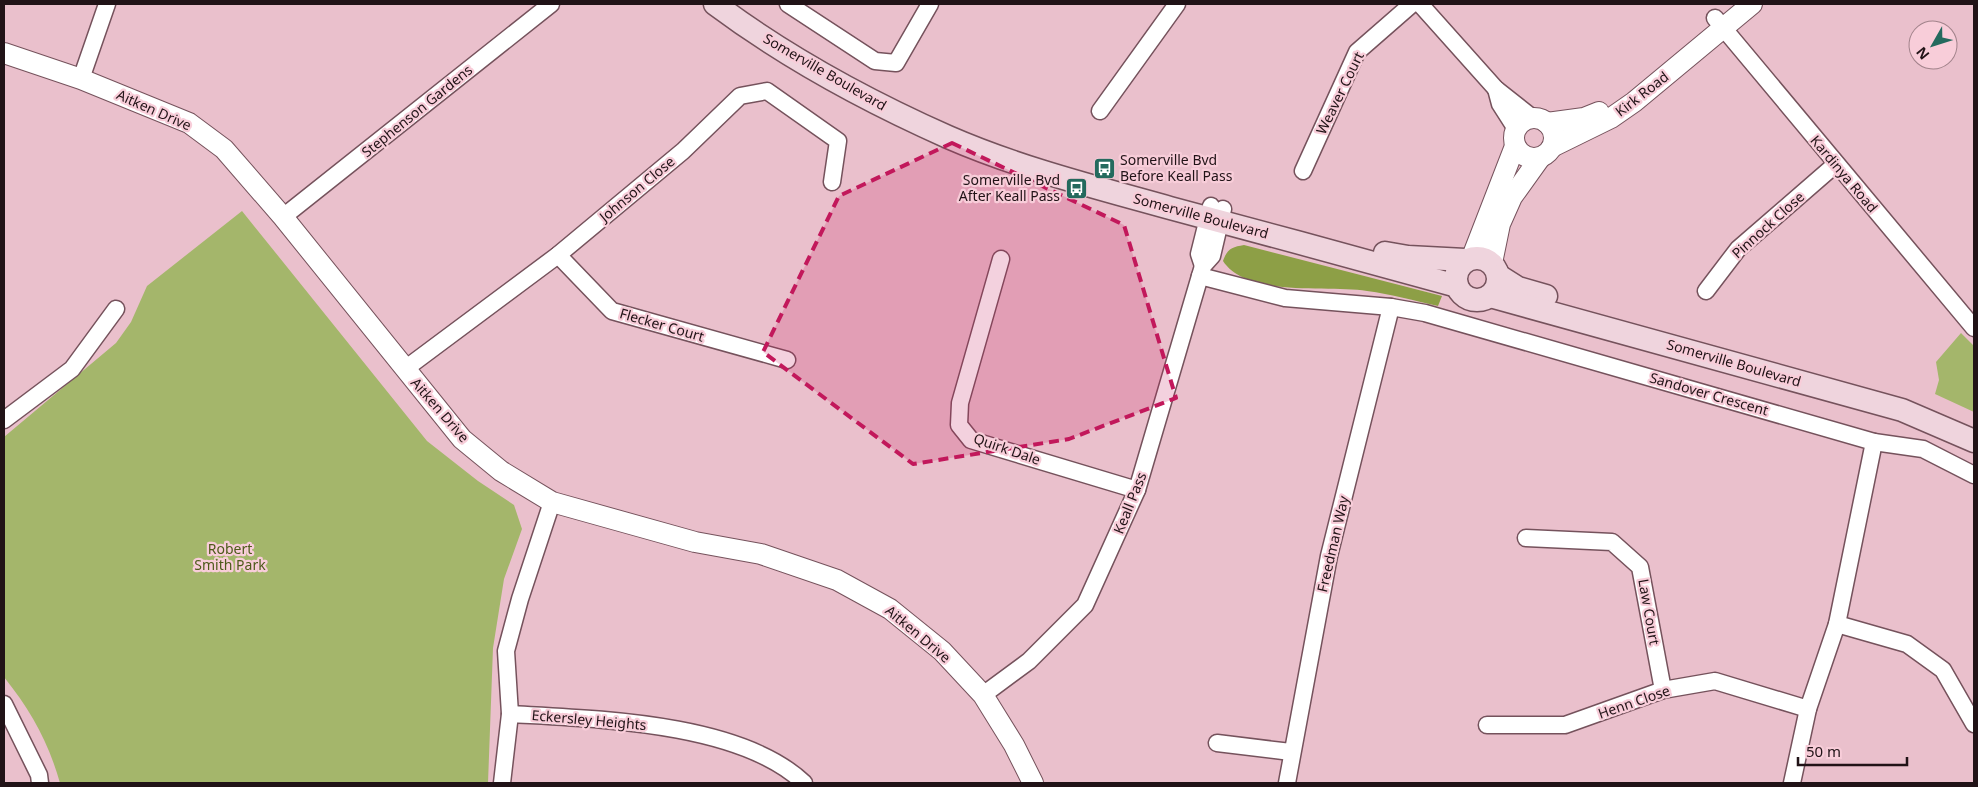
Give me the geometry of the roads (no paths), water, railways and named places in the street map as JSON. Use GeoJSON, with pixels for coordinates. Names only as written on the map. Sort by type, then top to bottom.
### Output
{"type":"FeatureCollection","features":[{"type":"Feature","properties":{"kind":"main road","name":"Somerville Boulevard"},"geometry":{"type":"LineString","coordinates":[[715,4],[807,65],[898,114],[949,137],[1007,159],[1077,182],[1379,252],[1484,271],[1902,410],[1974,441]]}},
{"type":"Feature","properties":{"kind":"main road","name":"Somerville Boulevard"},"geometry":{"type":"LineString","coordinates":[[735,4],[837,69],[946,123],[1044,158],[1215,214],[1457,286],[1460,292],[1471,299],[1484,299],[1484,271]]}},
{"type":"Feature","properties":{"kind":"main road","name":"Somerville Boulevard"},"geometry":{"type":"LineString","coordinates":[[1484,271],[1518,288],[1887,394],[1974,425]]}},
{"type":"Feature","properties":{"kind":"main road"},"geometry":{"type":"LineString","coordinates":[[1457,286],[1456,272],[1484,271]]}},
{"type":"Feature","properties":{"kind":"street"},"geometry":{"type":"LineString","coordinates":[[82,79],[106,4]]}},
{"type":"Feature","properties":{"kind":"street","name":"Stephenson Gardens"},"geometry":{"type":"LineString","coordinates":[[283,217],[551,4]]}},
{"type":"Feature","properties":{"kind":"street"},"geometry":{"type":"LineString","coordinates":[[788,4],[875,62],[896,63],[930,4]]}},
{"type":"Feature","properties":{"kind":"street"},"geometry":{"type":"LineString","coordinates":[[1100,111],[1176,4]]}},
{"type":"Feature","properties":{"kind":"street","name":"Weaver Court"},"geometry":{"type":"LineString","coordinates":[[1303,171],[1357,52],[1412,4]]}},
{"type":"Feature","properties":{"kind":"street"},"geometry":{"type":"LineString","coordinates":[[1420,4],[1496,89],[1540,121],[1554,134],[1546,152],[1523,155],[1500,104],[1496,89]]}},
{"type":"Feature","properties":{"kind":"street"},"geometry":{"type":"LineString","coordinates":[[1719,23],[1732,4]]}},
{"type":"Feature","properties":{"kind":"street"},"geometry":{"type":"LineString","coordinates":[[1719,23],[1752,4]]}},
{"type":"Feature","properties":{"kind":"street","name":"Kirk Road"},"geometry":{"type":"LineString","coordinates":[[1540,121],[1584,118],[1606,107],[1719,23]]}},
{"type":"Feature","properties":{"kind":"street","name":"Kirk Road"},"geometry":{"type":"LineString","coordinates":[[1484,271],[1512,196],[1546,152],[1611,118],[1719,23]]}},
{"type":"Feature","properties":{"kind":"street","name":"Kardinya Road"},"geometry":{"type":"LineString","coordinates":[[1719,23],[1974,328]]}},
{"type":"Feature","properties":{"kind":"street","name":"Aitken Drive"},"geometry":{"type":"LineString","coordinates":[[4,53],[82,79],[189,123],[224,149],[283,217],[462,439],[501,471],[552,502],[695,542],[761,554],[837,580],[890,608],[942,651],[983,695],[1014,745],[1033,783]]}},
{"type":"Feature","properties":{"kind":"street","name":"Johnson Close"},"geometry":{"type":"LineString","coordinates":[[405,370],[558,255],[684,151],[740,96],[767,91],[838,141],[832,182]]}},
{"type":"Feature","properties":{"kind":"street"},"geometry":{"type":"LineString","coordinates":[[1484,271],[1516,138],[1524,121],[1540,121]]}},
{"type":"Feature","properties":{"kind":"street","name":"Pinnock Close"},"geometry":{"type":"LineString","coordinates":[[1706,291],[1738,249],[1836,164]]}},
{"type":"Feature","properties":{"kind":"street","name":"Keall Pass"},"geometry":{"type":"LineString","coordinates":[[983,695],[1029,662],[1085,605],[1137,490],[1201,271],[1212,256],[1215,214]]}},
{"type":"Feature","properties":{"kind":"street","name":"Flecker Court"},"geometry":{"type":"LineString","coordinates":[[558,255],[612,311],[787,360]]}},
{"type":"Feature","properties":{"kind":"street","name":"Quirk Dale"},"geometry":{"type":"LineString","coordinates":[[1001,259],[960,403],[959,425],[971,440],[1137,490]]}},
{"type":"Feature","properties":{"kind":"street","name":"Sandover Crescent"},"geometry":{"type":"LineString","coordinates":[[1201,271],[1285,298],[1391,307],[1425,313],[1874,442],[1923,449],[1974,475]]}},
{"type":"Feature","properties":{"kind":"street","name":"Freedman Way"},"geometry":{"type":"LineString","coordinates":[[1287,783],[1291,752],[1329,556],[1391,307]]}},
{"type":"Feature","properties":{"kind":"street"},"geometry":{"type":"LineString","coordinates":[[4,420],[72,369],[116,309]]}},
{"type":"Feature","properties":{"kind":"street"},"geometry":{"type":"LineString","coordinates":[[1792,783],[1808,709],[1836,624],[1874,442]]}},
{"type":"Feature","properties":{"kind":"street"},"geometry":{"type":"LineString","coordinates":[[502,783],[510,714],[506,651],[520,599],[552,502]]}},
{"type":"Feature","properties":{"kind":"street","name":"Law Court"},"geometry":{"type":"LineString","coordinates":[[1526,538],[1612,542],[1640,567],[1663,690]]}},
{"type":"Feature","properties":{"kind":"street"},"geometry":{"type":"LineString","coordinates":[[1836,624],[1907,644],[1943,670],[1974,724]]}},
{"type":"Feature","properties":{"kind":"street","name":"Henn Close"},"geometry":{"type":"LineString","coordinates":[[1487,724],[1565,725],[1663,690],[1715,682],[1808,709]]}},
{"type":"Feature","properties":{"kind":"street"},"geometry":{"type":"LineString","coordinates":[[4,704],[39,775],[40,783]]}},
{"type":"Feature","properties":{"kind":"street","name":"Eckersley Heights"},"geometry":{"type":"LineString","coordinates":[[510,714],[632,722],[694,733],[753,751],[795,774],[804,783]]}},
{"type":"Feature","properties":{"kind":"street"},"geometry":{"type":"LineString","coordinates":[[1217,743],[1291,752]]}},
{"type":"Feature","properties":{"kind":"place","name":"Somerville Bvd Before Keall Pass"},"geometry":{"type":"Point","coordinates":[1104,168]}},
{"type":"Feature","properties":{"kind":"place","name":"Somerville Bvd After Keall Pass"},"geometry":{"type":"Point","coordinates":[1076,188]}},
{"type":"Feature","properties":{"kind":"park label","name":"Robert Smith Park"},"geometry":{"type":"Point","coordinates":[230,558]}}]}
